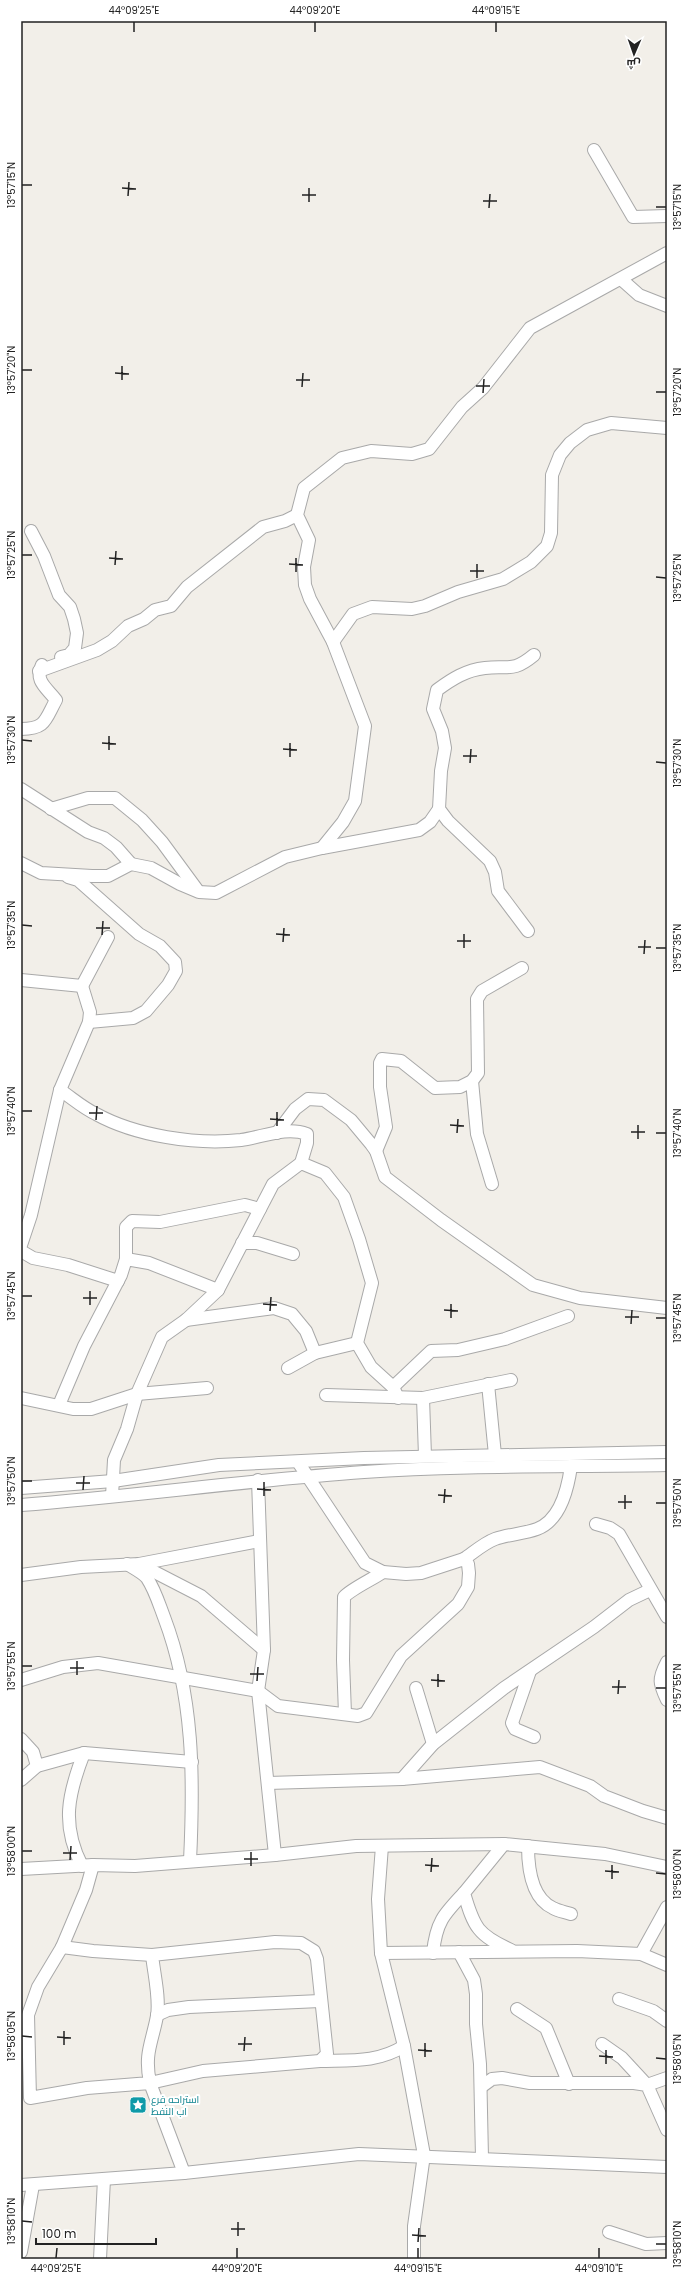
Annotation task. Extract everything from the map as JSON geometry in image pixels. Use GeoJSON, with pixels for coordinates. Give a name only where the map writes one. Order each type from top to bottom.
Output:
{"type":"FeatureCollection","features":[{"type":"Feature","properties":{"kind":"street"},"geometry":{"type":"LineString","coordinates":[[594,150],[633,217],[667,216]]}},
{"type":"Feature","properties":{"kind":"street"},"geometry":{"type":"LineString","coordinates":[[322,848],[342,822],[355,801],[365,726],[333,642],[310,599],[305,585],[304,567],[309,540],[297,515],[304,488],[342,458],[372,451],[412,454],[429,449],[462,407],[483,388],[530,328],[667,253]]}},
{"type":"Feature","properties":{"kind":"street"},"geometry":{"type":"LineString","coordinates":[[621,279],[639,295],[667,306]]}},
{"type":"Feature","properties":{"kind":"street"},"geometry":{"type":"LineString","coordinates":[[333,642],[353,614],[372,607],[412,609],[425,606],[458,592],[502,579],[531,562],[547,546],[551,533],[552,475],[560,455],[570,443],[587,430],[611,423],[667,428]]}},
{"type":"Feature","properties":{"kind":"street"},"geometry":{"type":"LineString","coordinates":[[39,671],[97,650],[112,642],[128,626],[144,619],[155,610],[171,606],[187,587],[263,527],[297,515]]}},
{"type":"Feature","properties":{"kind":"street"},"geometry":{"type":"LineString","coordinates":[[21,729],[34,729],[41,726],[56,700],[41,684],[38,678],[39,671],[47,661],[73,652],[77,634],[70,607],[59,595],[42,550],[31,530]]}},
{"type":"Feature","properties":{"kind":"street"},"geometry":{"type":"LineString","coordinates":[[21,789],[35,796],[51,809],[88,832],[104,838],[116,847],[131,864],[151,868],[180,884],[199,892],[216,893],[285,858],[322,848],[419,830],[430,822],[439,809],[440,771],[445,748],[442,731],[433,709],[437,690],[459,674],[485,668],[520,666],[534,655]]}},
{"type":"Feature","properties":{"kind":"street"},"geometry":{"type":"LineString","coordinates":[[51,809],[88,798],[115,798],[142,820],[162,842],[199,892]]}},
{"type":"Feature","properties":{"kind":"street"},"geometry":{"type":"LineString","coordinates":[[439,809],[448,821],[490,861],[495,872],[498,891],[528,931]]}},
{"type":"Feature","properties":{"kind":"street"},"geometry":{"type":"LineString","coordinates":[[21,862],[41,874],[108,876],[131,864]]}},
{"type":"Feature","properties":{"kind":"street"},"geometry":{"type":"LineString","coordinates":[[55,874],[78,880],[139,934],[160,946],[175,962],[176,971],[168,985],[146,1011],[133,1018],[89,1022]]}},
{"type":"Feature","properties":{"kind":"street"},"geometry":{"type":"LineString","coordinates":[[21,1245],[30,1216],[60,1090],[89,1022],[90,1012],[82,986],[108,937]]}},
{"type":"Feature","properties":{"kind":"street"},"geometry":{"type":"LineString","coordinates":[[376,1151],[386,1127],[380,1087],[380,1062],[382,1059],[401,1061],[435,1088],[450,1088],[472,1081],[478,1073],[477,999],[482,991],[522,968]]}},
{"type":"Feature","properties":{"kind":"street"},"geometry":{"type":"LineString","coordinates":[[21,980],[82,986]]}},
{"type":"Feature","properties":{"kind":"street"},"geometry":{"type":"LineString","coordinates":[[472,1081],[476,1134],[492,1184]]}},
{"type":"Feature","properties":{"kind":"street"},"geometry":{"type":"LineString","coordinates":[[60,1090],[95,1114],[131,1129],[185,1140],[241,1140],[287,1131],[299,1131],[307,1134],[307,1143],[301,1163],[273,1184],[218,1290],[186,1320],[162,1337],[137,1394],[127,1429],[114,1460],[112,1496]]}},
{"type":"Feature","properties":{"kind":"street"},"geometry":{"type":"LineString","coordinates":[[277,1133],[295,1109],[308,1099],[324,1100],[351,1120],[376,1151],[385,1177],[533,1285],[580,1298],[667,1308]]}},
{"type":"Feature","properties":{"kind":"street"},"geometry":{"type":"LineString","coordinates":[[301,1163],[325,1173],[344,1197],[359,1239],[372,1283],[357,1343],[371,1367],[393,1387],[398,1398]]}},
{"type":"Feature","properties":{"kind":"street"},"geometry":{"type":"LineString","coordinates":[[59,1405],[84,1346],[118,1281],[126,1258],[126,1227],[132,1221],[160,1222],[245,1205],[260,1209]]}},
{"type":"Feature","properties":{"kind":"street"},"geometry":{"type":"LineString","coordinates":[[242,1243],[257,1243],[293,1254]]}},
{"type":"Feature","properties":{"kind":"street"},"geometry":{"type":"LineString","coordinates":[[21,1251],[33,1258],[68,1265],[118,1281]]}},
{"type":"Feature","properties":{"kind":"street"},"geometry":{"type":"LineString","coordinates":[[126,1258],[149,1263],[218,1290]]}},
{"type":"Feature","properties":{"kind":"street"},"geometry":{"type":"LineString","coordinates":[[186,1320],[274,1308],[292,1314],[306,1331],[315,1354]]}},
{"type":"Feature","properties":{"kind":"street"},"geometry":{"type":"LineString","coordinates":[[393,1387],[431,1351],[458,1350],[505,1339],[568,1316]]}},
{"type":"Feature","properties":{"kind":"street"},"geometry":{"type":"LineString","coordinates":[[288,1368],[315,1354],[357,1343]]}},
{"type":"Feature","properties":{"kind":"street"},"geometry":{"type":"LineString","coordinates":[[326,1395],[423,1398],[511,1380]]}},
{"type":"Feature","properties":{"kind":"street"},"geometry":{"type":"LineString","coordinates":[[488,1384],[495,1455]]}},
{"type":"Feature","properties":{"kind":"street"},"geometry":{"type":"LineString","coordinates":[[21,1398],[73,1409],[91,1409],[137,1394],[207,1388]]}},
{"type":"Feature","properties":{"kind":"street"},"geometry":{"type":"LineString","coordinates":[[423,1398],[425,1456]]}},
{"type":"Feature","properties":{"kind":"street"},"geometry":{"type":"LineString","coordinates":[[21,1488],[113,1481],[219,1465],[425,1456],[662,1452],[662,1465],[365,1472],[258,1480],[21,1505]]}},
{"type":"Feature","properties":{"kind":"street"},"geometry":{"type":"LineString","coordinates":[[298,1462],[306,1477],[365,1563],[383,1572],[421,1573],[464,1559],[494,1539],[538,1528],[550,1521],[569,1486],[571,1466]]}},
{"type":"Feature","properties":{"kind":"street"},"geometry":{"type":"LineString","coordinates":[[258,1480],[264,1650],[258,1691],[275,1855]]}},
{"type":"Feature","properties":{"kind":"street"},"geometry":{"type":"LineString","coordinates":[[596,1524],[610,1528],[619,1534],[667,1617]]}},
{"type":"Feature","properties":{"kind":"street"},"geometry":{"type":"LineString","coordinates":[[21,1575],[81,1567],[133,1564],[259,1541]]}},
{"type":"Feature","properties":{"kind":"street"},"geometry":{"type":"LineString","coordinates":[[21,1680],[63,1667],[98,1663],[181,1676],[258,1691],[278,1706],[358,1716],[366,1713],[401,1656],[458,1604],[468,1587],[468,1564],[464,1559]]}},
{"type":"Feature","properties":{"kind":"street"},"geometry":{"type":"LineString","coordinates":[[133,1564],[201,1596],[264,1650]]}},
{"type":"Feature","properties":{"kind":"street"},"geometry":{"type":"LineString","coordinates":[[133,1564],[146,1577],[153,1588],[179,1658],[192,1762],[193,1782],[190,1861]]}},
{"type":"Feature","properties":{"kind":"street"},"geometry":{"type":"LineString","coordinates":[[345,1714],[342,1660],[344,1597],[348,1592],[365,1584],[383,1572]]}},
{"type":"Feature","properties":{"kind":"street"},"geometry":{"type":"LineString","coordinates":[[402,1779],[433,1744],[530,1670],[594,1627],[629,1600],[650,1590]]}},
{"type":"Feature","properties":{"kind":"street"},"geometry":{"type":"LineString","coordinates":[[667,1662],[660,1674],[660,1680],[667,1700]]}},
{"type":"Feature","properties":{"kind":"street"},"geometry":{"type":"LineString","coordinates":[[530,1670],[512,1723],[515,1728],[534,1737]]}},
{"type":"Feature","properties":{"kind":"street"},"geometry":{"type":"LineString","coordinates":[[416,1688],[433,1744]]}},
{"type":"Feature","properties":{"kind":"street"},"geometry":{"type":"LineString","coordinates":[[21,1739],[33,1752],[37,1766]]}},
{"type":"Feature","properties":{"kind":"street"},"geometry":{"type":"LineString","coordinates":[[21,1780],[37,1766],[84,1753],[192,1762]]}},
{"type":"Feature","properties":{"kind":"street"},"geometry":{"type":"LineString","coordinates":[[84,1753],[73,1782],[68,1812],[69,1834],[88,1866],[86,1890],[62,1947],[38,1987],[28,2015],[25,2097],[87,2088],[150,2082],[203,2070],[320,2061],[377,2059],[392,2054],[404,2046]]}},
{"type":"Feature","properties":{"kind":"street"},"geometry":{"type":"LineString","coordinates":[[268,1783],[402,1779],[540,1767],[590,1786],[604,1796],[667,1818]]}},
{"type":"Feature","properties":{"kind":"street"},"geometry":{"type":"LineString","coordinates":[[21,1868],[135,1866],[275,1855],[356,1846],[504,1844],[619,1856],[667,1867]]}},
{"type":"Feature","properties":{"kind":"street"},"geometry":{"type":"LineString","coordinates":[[433,1953],[435,1936],[442,1917],[464,1893],[504,1844]]}},
{"type":"Feature","properties":{"kind":"street"},"geometry":{"type":"LineString","coordinates":[[382,1846],[378,1900],[381,1953],[404,2046],[424,2155],[414,2226],[414,2259]]}},
{"type":"Feature","properties":{"kind":"street"},"geometry":{"type":"LineString","coordinates":[[528,1846],[533,1884],[540,1896],[551,1908],[571,1914]]}},
{"type":"Feature","properties":{"kind":"street"},"geometry":{"type":"LineString","coordinates":[[464,1893],[471,1917],[480,1933],[514,1952]]}},
{"type":"Feature","properties":{"kind":"street"},"geometry":{"type":"LineString","coordinates":[[641,1954],[667,1908]]}},
{"type":"Feature","properties":{"kind":"street"},"geometry":{"type":"LineString","coordinates":[[62,1947],[93,1952],[152,1955],[275,1942],[301,1943],[314,1951],[317,1959],[320,2001],[327,2054],[320,2061]]}},
{"type":"Feature","properties":{"kind":"street"},"geometry":{"type":"LineString","coordinates":[[381,1953],[577,1950],[641,1954],[667,1965]]}},
{"type":"Feature","properties":{"kind":"street"},"geometry":{"type":"LineString","coordinates":[[459,1952],[474,1980],[481,2087],[482,2158]]}},
{"type":"Feature","properties":{"kind":"street"},"geometry":{"type":"LineString","coordinates":[[152,1955],[157,2015],[148,2052],[147,2067],[150,2082],[184,2173]]}},
{"type":"Feature","properties":{"kind":"street"},"geometry":{"type":"LineString","coordinates":[[620,2000],[653,2011],[667,2021]]}},
{"type":"Feature","properties":{"kind":"street"},"geometry":{"type":"LineString","coordinates":[[157,2015],[168,2010],[189,2007],[320,2001]]}},
{"type":"Feature","properties":{"kind":"street"},"geometry":{"type":"LineString","coordinates":[[517,2009],[546,2028],[569,2084]]}},
{"type":"Feature","properties":{"kind":"street"},"geometry":{"type":"LineString","coordinates":[[602,2044],[622,2058],[647,2086],[667,2130]]}},
{"type":"Feature","properties":{"kind":"street"},"geometry":{"type":"LineString","coordinates":[[481,2087],[492,2079],[502,2078],[530,2083],[634,2083],[647,2086],[667,2078]]}},
{"type":"Feature","properties":{"kind":"street"},"geometry":{"type":"LineString","coordinates":[[21,2185],[184,2173],[359,2154],[424,2155],[667,2167]]}},
{"type":"Feature","properties":{"kind":"street"},"geometry":{"type":"LineString","coordinates":[[100,2259],[104,2179]]}},
{"type":"Feature","properties":{"kind":"street"},"geometry":{"type":"LineString","coordinates":[[21,2252],[33,2185]]}},
{"type":"Feature","properties":{"kind":"street"},"geometry":{"type":"LineString","coordinates":[[609,2232],[646,2244],[667,2243]]}},
{"type":"Feature","properties":{"kind":"place","name":"استراحه فرع اب النفط"},"geometry":{"type":"Point","coordinates":[138,2105]}}]}
